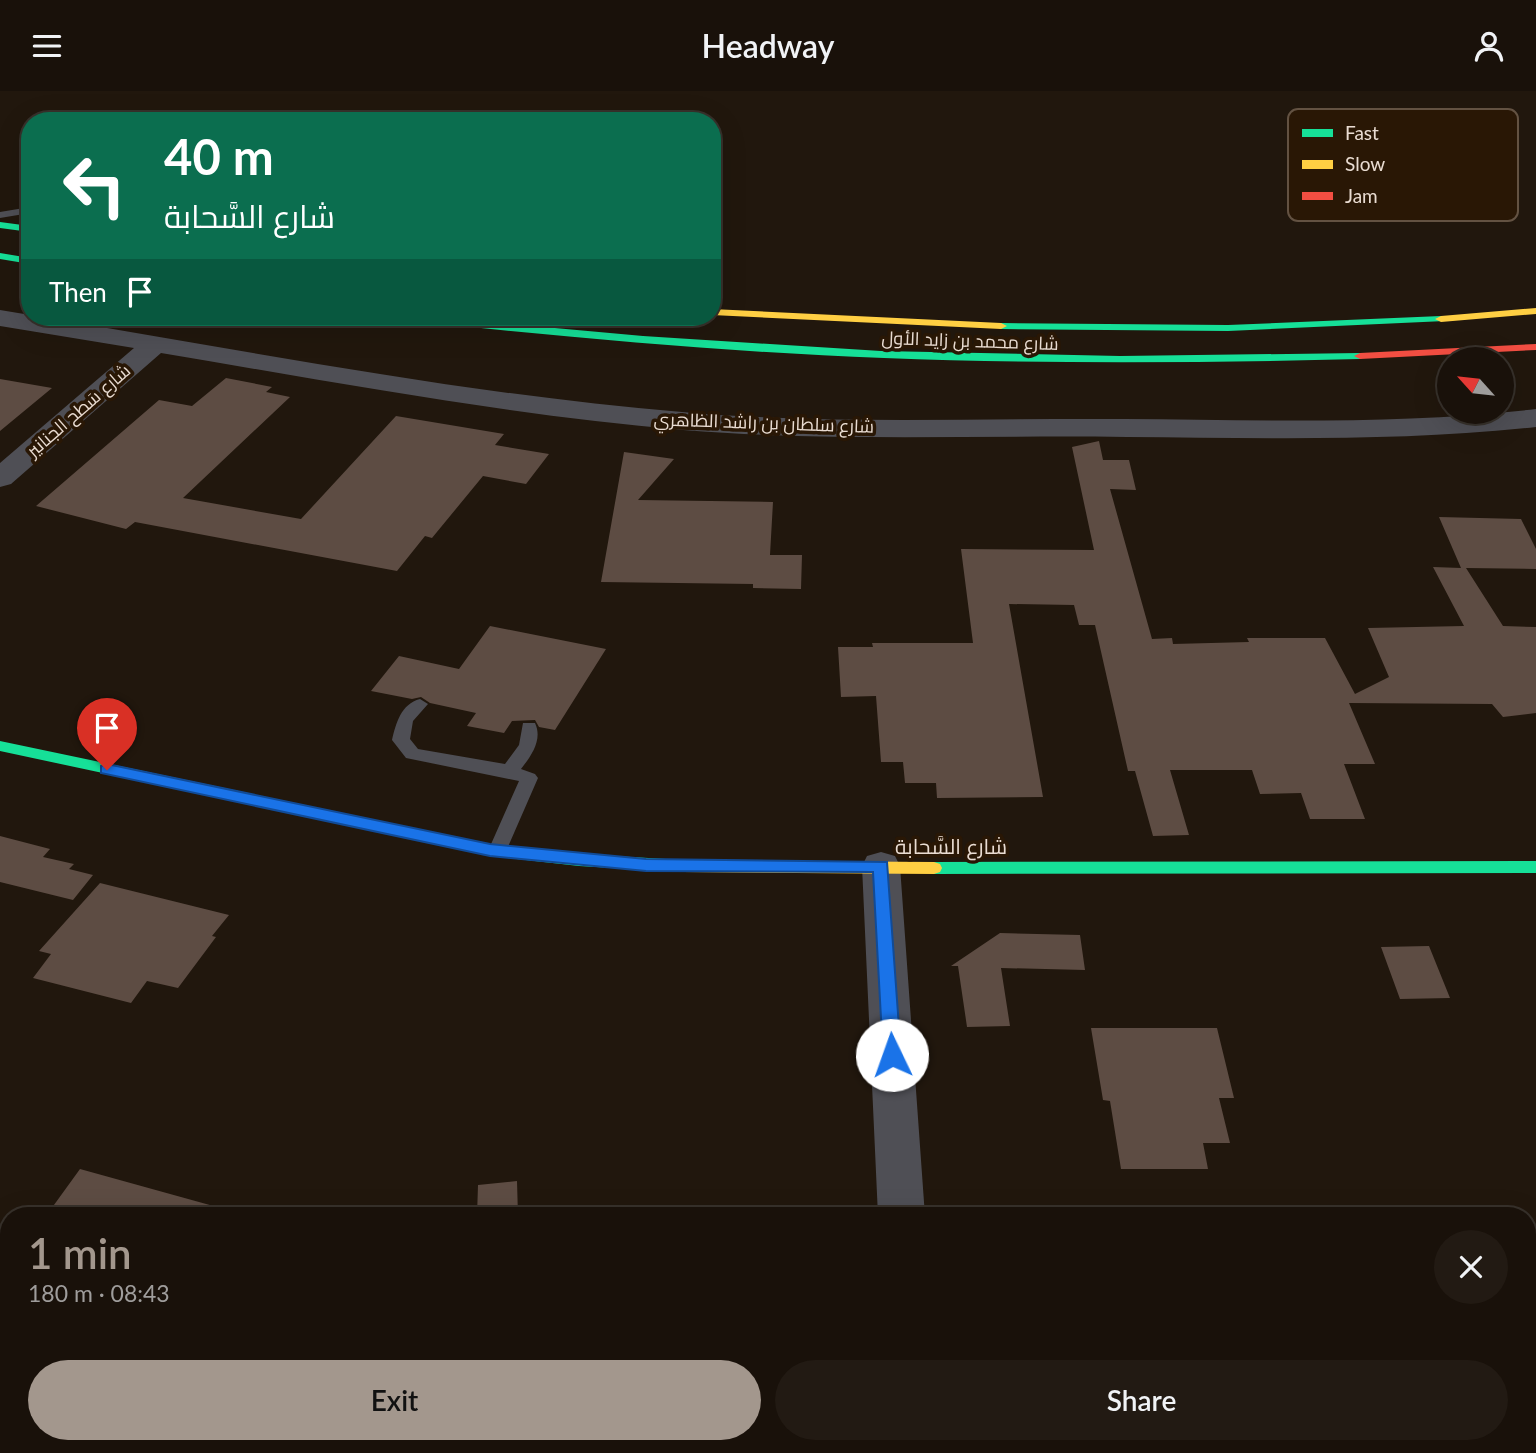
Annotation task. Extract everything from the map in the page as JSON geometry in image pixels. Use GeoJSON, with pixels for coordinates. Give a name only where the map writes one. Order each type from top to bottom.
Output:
{"type":"FeatureCollection","features":[{"type":"Feature","properties":{"kind":"main road"},"geometry":{"type":"LineString","coordinates":[[0,225],[21,228]]}},
{"type":"Feature","properties":{"kind":"main road"},"geometry":{"type":"LineString","coordinates":[[0,256],[21,260]]}},
{"type":"Feature","properties":{"kind":"main road","name":"شارع محمد بن زايد الأول"},"geometry":{"type":"LineString","coordinates":[[721,312],[944,324],[1223,328],[1357,324],[1536,311]]}},
{"type":"Feature","properties":{"kind":"main road","name":"شارع محمد بن زايد الأول"},"geometry":{"type":"LineString","coordinates":[[489,326],[611,339],[936,360],[1236,362],[1378,358],[1536,347]]}},
{"type":"Feature","properties":{"kind":"main road","name":"شارع السَّحابة"},"geometry":{"type":"LineString","coordinates":[[0,747],[401,834],[497,851],[646,865],[1536,867]]}},
{"type":"Feature","properties":{"kind":"street","name":"شارع سلطان بن راشد الظاهري"},"geometry":{"type":"LineString","coordinates":[[0,318],[21,321]]}},
{"type":"Feature","properties":{"kind":"street","name":"شارع سلطان بن راشد الظاهري"},"geometry":{"type":"LineString","coordinates":[[52,326],[381,381],[608,413],[758,425],[1353,429],[1536,418]]}},
{"type":"Feature","properties":{"kind":"street","name":"شارع سَطح الجنانير"},"geometry":{"type":"LineString","coordinates":[[0,478],[157,342]]}},
{"type":"Feature","properties":{"kind":"street"},"geometry":{"type":"LineString","coordinates":[[881,866],[901,1207]]}},
{"type":"Feature","properties":{"kind":"lane"},"geometry":{"type":"LineString","coordinates":[[0,215],[21,212]]}},
{"type":"Feature","properties":{"kind":"lane"},"geometry":{"type":"LineString","coordinates":[[421,704],[402,726],[401,740],[412,754],[509,771],[528,778],[497,851]]}},
{"type":"Feature","properties":{"kind":"lane"},"geometry":{"type":"LineString","coordinates":[[509,771],[527,748],[531,736],[530,727]]}},
{"type":"Feature","properties":{"kind":"building"},"geometry":{"type":"Polygon","coordinates":[[[226,378],[272,387],[266,392],[290,397],[183,498],[301,519],[396,416],[504,434],[495,445],[549,454],[526,484],[483,476],[432,538],[425,536],[397,571],[135,522],[126,529],[36,506],[159,400],[192,406],[226,378]]]}},
{"type":"Feature","properties":{"kind":"building"},"geometry":{"type":"Polygon","coordinates":[[[0,379],[52,388],[0,431],[0,379]]]}},
{"type":"Feature","properties":{"kind":"building"},"geometry":{"type":"Polygon","coordinates":[[[1099,441],[1103,460],[1129,460],[1136,490],[1110,489],[1152,639],[1172,638],[1173,644],[1249,642],[1247,638],[1325,638],[1355,694],[1389,677],[1368,628],[1464,626],[1433,567],[1461,568],[1439,517],[1521,519],[1536,549],[1536,569],[1466,568],[1503,626],[1536,627],[1536,713],[1503,717],[1492,704],[1349,703],[1375,764],[1344,764],[1365,819],[1310,819],[1301,793],[1260,794],[1252,770],[1170,770],[1189,835],[1153,836],[1135,771],[1128,771],[1095,625],[1079,625],[1074,605],[1009,604],[1043,797],[937,798],[936,783],[905,783],[903,762],[881,762],[876,696],[841,697],[838,647],[873,647],[872,643],[973,643],[961,549],[1094,550],[1072,447],[1099,441]]]}},
{"type":"Feature","properties":{"kind":"building"},"geometry":{"type":"Polygon","coordinates":[[[624,452],[674,459],[638,500],[773,502],[770,555],[802,555],[801,589],[753,588],[753,584],[601,582],[624,452]]]}},
{"type":"Feature","properties":{"kind":"building"},"geometry":{"type":"Polygon","coordinates":[[[490,626],[606,649],[555,730],[539,727],[535,720],[512,721],[504,733],[467,726],[476,713],[430,703],[421,697],[412,699],[371,691],[399,656],[459,669],[490,626]]]}},
{"type":"Feature","properties":{"kind":"building"},"geometry":{"type":"Polygon","coordinates":[[[0,836],[50,849],[43,857],[74,864],[69,869],[93,875],[73,900],[0,882],[0,836]]]}},
{"type":"Feature","properties":{"kind":"building"},"geometry":{"type":"Polygon","coordinates":[[[100,883],[229,915],[178,988],[147,981],[131,1003],[33,978],[51,954],[39,951],[100,883]]]}},
{"type":"Feature","properties":{"kind":"building"},"geometry":{"type":"Polygon","coordinates":[[[1000,933],[1080,935],[1085,970],[1001,968],[1010,1026],[967,1027],[958,966],[951,966],[1000,933]]]}},
{"type":"Feature","properties":{"kind":"building"},"geometry":{"type":"Polygon","coordinates":[[[1429,946],[1450,998],[1400,999],[1381,947],[1429,946]]]}},
{"type":"Feature","properties":{"kind":"building"},"geometry":{"type":"Polygon","coordinates":[[[1091,1028],[1217,1028],[1234,1098],[1219,1098],[1230,1143],[1203,1143],[1208,1169],[1121,1169],[1110,1101],[1103,1100],[1091,1028]]]}},
{"type":"Feature","properties":{"kind":"building"},"geometry":{"type":"Polygon","coordinates":[[[80,1169],[217,1207],[53,1207],[80,1169]]]}},
{"type":"Feature","properties":{"kind":"building"},"geometry":{"type":"Polygon","coordinates":[[[517,1181],[518,1207],[477,1207],[478,1185],[517,1181]]]}},
{"type":"Feature","properties":{"kind":"traffic: fast"},"geometry":{"type":"LineString","coordinates":[[0,225],[21,228]]}},
{"type":"Feature","properties":{"kind":"traffic: fast"},"geometry":{"type":"LineString","coordinates":[[0,256],[21,260]]}},
{"type":"Feature","properties":{"kind":"traffic: fast"},"geometry":{"type":"LineString","coordinates":[[1001,326],[1228,328],[1441,319]]}},
{"type":"Feature","properties":{"kind":"traffic: fast"},"geometry":{"type":"LineString","coordinates":[[493,326],[643,340],[881,354],[1120,360],[1360,356]]}},
{"type":"Feature","properties":{"kind":"traffic: fast"},"geometry":{"type":"LineString","coordinates":[[0,746],[490,850],[579,860],[683,866]]}},
{"type":"Feature","properties":{"kind":"traffic: fast"},"geometry":{"type":"LineString","coordinates":[[934,868],[1536,867]]}},
{"type":"Feature","properties":{"kind":"traffic: slow"},"geometry":{"type":"LineString","coordinates":[[1441,319],[1536,311]]}},
{"type":"Feature","properties":{"kind":"traffic: slow"},"geometry":{"type":"LineString","coordinates":[[721,312],[1001,326]]}},
{"type":"Feature","properties":{"kind":"traffic: slow"},"geometry":{"type":"LineString","coordinates":[[683,866],[934,868]]}},
{"type":"Feature","properties":{"kind":"traffic: jam"},"geometry":{"type":"LineString","coordinates":[[1360,356],[1536,347]]}},
{"type":"Feature","properties":{"kind":"route"},"geometry":{"type":"LineString","coordinates":[[107,770],[401,834],[490,850],[646,865],[723,868],[881,866],[892,1055]]}}]}
